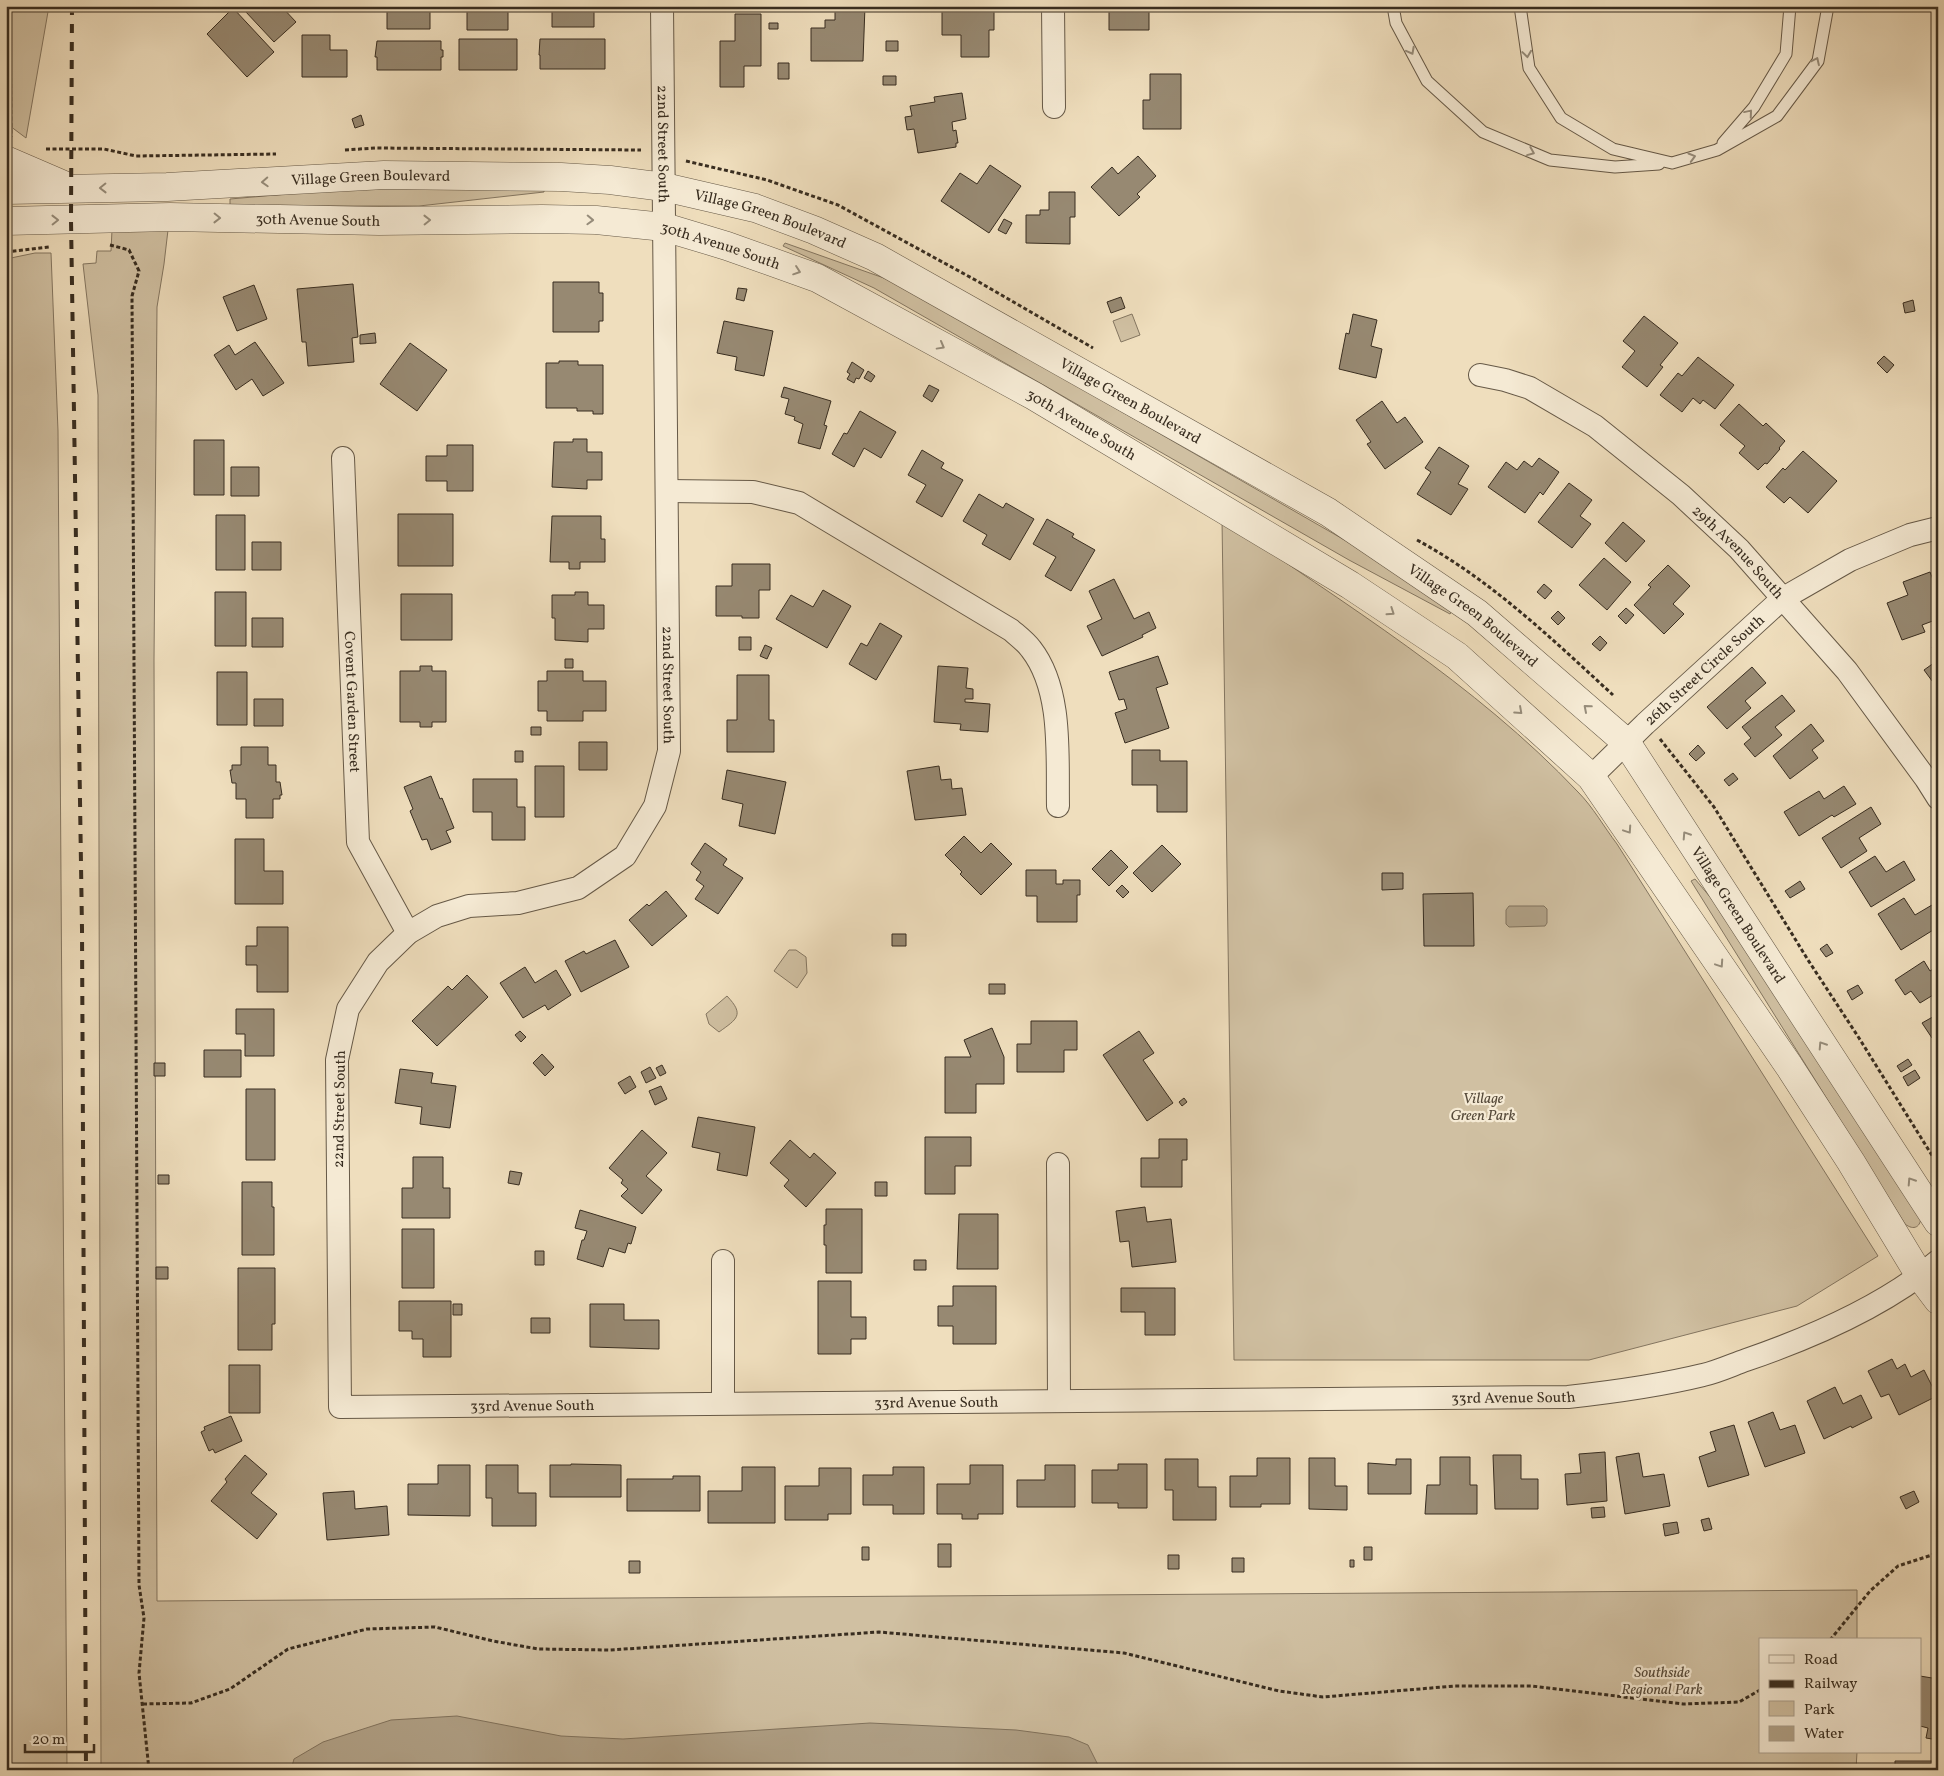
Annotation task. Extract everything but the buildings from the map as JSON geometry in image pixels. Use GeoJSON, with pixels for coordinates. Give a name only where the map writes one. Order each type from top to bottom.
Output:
{"type":"FeatureCollection","features":[{"type":"Feature","properties":{"kind":"street","name":"22nd Street South"},"geometry":{"type":"LineString","coordinates":[[340,1407],[337,1060],[348,1008],[378,962],[408,933],[437,916],[469,906],[518,903],[578,888],[625,856],[655,806],[670,750],[662,6]]}},
{"type":"Feature","properties":{"kind":"street"},"geometry":{"type":"LineString","coordinates":[[1053,6],[1054,107]]}},
{"type":"Feature","properties":{"kind":"street"},"geometry":{"type":"LineString","coordinates":[[12,150],[72,189]]}},
{"type":"Feature","properties":{"kind":"street","name":"Village Green Boulevard"},"geometry":{"type":"LineString","coordinates":[[6,190],[167,187],[384,175],[561,177],[610,180],[664,187],[755,208],[814,230],[875,257],[1328,512],[1477,613],[1635,733],[1938,1222]]}},
{"type":"Feature","properties":{"kind":"street","name":"30th Avenue South"},"geometry":{"type":"LineString","coordinates":[[6,221],[170,217],[379,221],[596,220],[664,227],[727,246],[817,278],[1034,396],[1350,585],[1457,656],[1591,777]]}},
{"type":"Feature","properties":{"kind":"street","name":"29th Avenue South"},"geometry":{"type":"LineString","coordinates":[[1480,375],[1530,388],[1595,426],[1681,495],[1739,549],[1847,671],[1938,798]]}},
{"type":"Feature","properties":{"kind":"street","name":"Covent Garden Street"},"geometry":{"type":"LineString","coordinates":[[343,458],[358,842],[408,933]]}},
{"type":"Feature","properties":{"kind":"street"},"geometry":{"type":"LineString","coordinates":[[667,491],[753,492],[799,503],[1011,630],[1031,649],[1048,680],[1056,719],[1058,806]]}},
{"type":"Feature","properties":{"kind":"street","name":"26th Street Circle South"},"geometry":{"type":"LineString","coordinates":[[1591,777],[1635,733],[1782,599],[1850,560],[1910,535],[1938,528]]}},
{"type":"Feature","properties":{"kind":"street"},"geometry":{"type":"LineString","coordinates":[[1591,777],[1789,1066],[1851,1162],[1929,1269],[1938,1300]]}},
{"type":"Feature","properties":{"kind":"street"},"geometry":{"type":"LineString","coordinates":[[1058,1164],[1059,1401]]}},
{"type":"Feature","properties":{"kind":"street"},"geometry":{"type":"LineString","coordinates":[[723,1260],[723,1403]]}},
{"type":"Feature","properties":{"kind":"street","name":"33rd Avenue South"},"geometry":{"type":"LineString","coordinates":[[340,1407],[1568,1397],[1635,1390],[1704,1375],[1773,1351],[1850,1317],[1929,1269]]}},
{"type":"Feature","properties":{"kind":"lane"},"geometry":{"type":"LineString","coordinates":[[1393,6],[1396,24],[1427,81],[1483,132],[1550,160],[1615,167],[1672,163],[1718,150],[1776,116],[1818,61],[1828,6]]}},
{"type":"Feature","properties":{"kind":"lane"},"geometry":{"type":"LineString","coordinates":[[1520,6],[1529,68],[1562,118],[1613,149],[1672,163]]}},
{"type":"Feature","properties":{"kind":"lane"},"geometry":{"type":"LineString","coordinates":[[1718,150],[1754,107],[1786,54],[1790,6]]}},
{"type":"Feature","properties":{"kind":"path"},"geometry":{"type":"LineString","coordinates":[[10,6],[12,150]]}},
{"type":"Feature","properties":{"kind":"path"},"geometry":{"type":"LineString","coordinates":[[336,150],[375,148],[638,150],[767,180],[838,205],[1094,349]]}},
{"type":"Feature","properties":{"kind":"path"},"geometry":{"type":"LineString","coordinates":[[42,149],[104,150],[136,156],[279,154]]}},
{"type":"Feature","properties":{"kind":"path"},"geometry":{"type":"LineString","coordinates":[[107,245],[130,250],[139,270],[132,296],[139,1575],[144,1618],[139,1673],[149,1770]]}},
{"type":"Feature","properties":{"kind":"path"},"geometry":{"type":"LineString","coordinates":[[6,252],[55,246]]}},
{"type":"Feature","properties":{"kind":"path"},"geometry":{"type":"LineString","coordinates":[[1409,535],[1448,557],[1506,600],[1549,636],[1635,733],[1658,736],[1714,807],[1938,1165]]}},
{"type":"Feature","properties":{"kind":"path"},"geometry":{"type":"LineString","coordinates":[[1832,1638],[1870,1591],[1898,1566],[1938,1553]]}},
{"type":"Feature","properties":{"kind":"path"},"geometry":{"type":"LineString","coordinates":[[143,1704],[191,1703],[230,1688],[288,1649],[367,1629],[435,1627],[493,1641],[538,1649],[610,1650],[879,1632],[1124,1653],[1279,1691],[1323,1696],[1455,1686],[1532,1686],[1683,1704],[1739,1702],[1759,1691]]}},
{"type":"Feature","properties":{"kind":"green space"},"geometry":{"type":"Polygon","coordinates":[[[6,6],[49,6],[26,138],[6,123],[6,6]]]}},
{"type":"Feature","properties":{"kind":"green space"},"geometry":{"type":"Polygon","coordinates":[[[345,189],[544,189],[544,192],[419,206],[230,206],[230,199],[345,189]]]}},
{"type":"Feature","properties":{"kind":"green space","name":"Southside Regional Park"},"geometry":{"type":"Polygon","coordinates":[[[112,230],[168,230],[157,307],[154,660],[157,1601],[1857,1590],[1857,1638],[1759,1638],[1759,1754],[1857,1754],[1856,1770],[101,1770],[98,395],[83,264],[96,263],[97,251],[111,251],[112,230]]]}},
{"type":"Feature","properties":{"kind":"green space"},"geometry":{"type":"Polygon","coordinates":[[[785,243],[898,283],[1388,565],[1452,611],[1450,614],[1349,560],[874,288],[783,246],[785,243]]]}},
{"type":"Feature","properties":{"kind":"green space"},"geometry":{"type":"Polygon","coordinates":[[[35,253],[51,253],[58,431],[67,1770],[6,1770],[6,259],[35,253]]]}},
{"type":"Feature","properties":{"kind":"green space"},"geometry":{"type":"Polygon","coordinates":[[[1132,314],[1140,335],[1121,342],[1113,321],[1132,314]]]}},
{"type":"Feature","properties":{"kind":"green space","name":"Village Green Park"},"geometry":{"type":"Polygon","coordinates":[[[1222,519],[1407,646],[1452,680],[1538,752],[1583,798],[1617,844],[1878,1256],[1797,1306],[1589,1360],[1234,1360],[1222,519]]]}},
{"type":"Feature","properties":{"kind":"green space"},"geometry":{"type":"Polygon","coordinates":[[[1695,879],[1742,935],[1921,1216],[1920,1223],[1916,1227],[1905,1224],[1691,881],[1695,879]]]}},
{"type":"Feature","properties":{"kind":"green space"},"geometry":{"type":"Polygon","coordinates":[[[789,950],[796,950],[806,957],[807,973],[797,988],[774,971],[789,950]]]}},
{"type":"Feature","properties":{"kind":"green space"},"geometry":{"type":"Polygon","coordinates":[[[727,996],[733,1002],[737,1012],[734,1020],[719,1032],[709,1024],[706,1014],[727,996]]]}},
{"type":"Feature","properties":{"kind":"water"},"geometry":{"type":"Polygon","coordinates":[[[1509,906],[1544,906],[1547,909],[1547,923],[1545,926],[1509,927],[1506,924],[1506,910],[1509,906]]]}},
{"type":"Feature","properties":{"kind":"water"},"geometry":{"type":"Polygon","coordinates":[[[457,1716],[561,1736],[623,1739],[870,1723],[1016,1730],[1069,1737],[1088,1745],[1099,1767],[1098,1770],[291,1770],[294,1759],[323,1742],[391,1720],[457,1716]]]}},
{"type":"Feature","properties":{"kind":"railway"},"geometry":{"type":"LineString","coordinates":[[72,6],[71,220],[82,929],[86,1770]]}}]}
